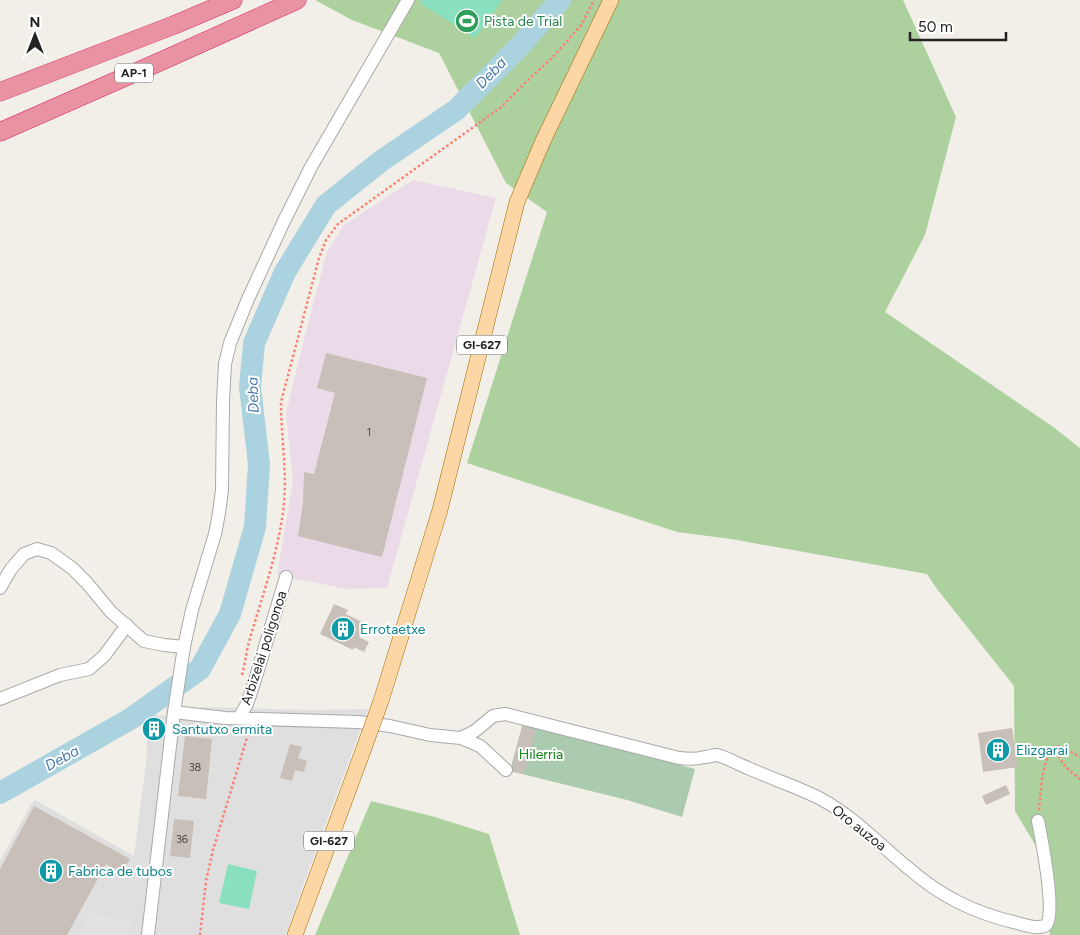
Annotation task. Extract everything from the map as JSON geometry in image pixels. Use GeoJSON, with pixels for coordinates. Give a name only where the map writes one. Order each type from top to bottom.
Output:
{"type":"FeatureCollection","features":[{"type":"Feature","properties":{"kind":"highway","name":"AP-1"},"geometry":{"type":"LineString","coordinates":[[0,92],[174,25],[233,0]]}},
{"type":"Feature","properties":{"kind":"highway","name":"AP-1"},"geometry":{"type":"LineString","coordinates":[[0,132],[297,0]]}},
{"type":"Feature","properties":{"kind":"main road","name":"GI-627"},"geometry":{"type":"LineString","coordinates":[[295,935],[381,701],[440,510],[517,202],[543,141],[611,0]]}},
{"type":"Feature","properties":{"kind":"street"},"geometry":{"type":"LineString","coordinates":[[148,935],[175,707],[184,653],[192,610],[215,534],[219,513],[222,490],[225,364],[230,343],[252,290],[311,167],[408,0]]}},
{"type":"Feature","properties":{"kind":"street"},"geometry":{"type":"LineString","coordinates":[[0,588],[11,569],[24,554],[37,548],[51,553],[72,568],[111,612],[144,641],[184,653]]}},
{"type":"Feature","properties":{"kind":"street","name":"Arbizelai poligonoa"},"geometry":{"type":"LineString","coordinates":[[239,718],[247,704],[256,680],[286,577]]}},
{"type":"Feature","properties":{"kind":"street"},"geometry":{"type":"LineString","coordinates":[[0,699],[60,675],[89,669],[104,656],[126,626]]}},
{"type":"Feature","properties":{"kind":"street"},"geometry":{"type":"LineString","coordinates":[[175,707],[224,718],[358,722],[390,726],[430,735],[461,738],[480,746],[506,770]]}},
{"type":"Feature","properties":{"kind":"street","name":"Oro auzoa"},"geometry":{"type":"LineString","coordinates":[[461,738],[493,716],[505,714],[679,758],[718,756],[821,799],[859,825],[930,886],[952,899],[982,913],[1036,927],[1047,924],[1050,920],[1043,844],[1038,821]]}},
{"type":"Feature","properties":{"kind":"path"},"geometry":{"type":"LineString","coordinates":[[241,679],[283,512],[286,474],[281,402],[319,258],[326,240],[338,224],[500,108],[554,56],[582,24],[594,0]]}},
{"type":"Feature","properties":{"kind":"path"},"geometry":{"type":"LineString","coordinates":[[200,935],[206,881],[213,850],[254,718]]}},
{"type":"Feature","properties":{"kind":"path"},"geometry":{"type":"LineString","coordinates":[[1038,821],[1046,759],[1051,750],[1056,746]]}},
{"type":"Feature","properties":{"kind":"path"},"geometry":{"type":"LineString","coordinates":[[1056,746],[1065,748],[1080,757]]}},
{"type":"Feature","properties":{"kind":"path"},"geometry":{"type":"LineString","coordinates":[[1056,746],[1060,760],[1067,769],[1080,779]]}},
{"type":"Feature","properties":{"kind":"shaded area"},"geometry":{"type":"Polygon","coordinates":[[[413,180],[496,198],[387,588],[347,589],[277,575],[293,481],[286,414],[327,252],[344,225],[413,180]]]}},
{"type":"Feature","properties":{"kind":"shaded area"},"geometry":{"type":"Polygon","coordinates":[[[166,706],[198,709],[200,707],[310,710],[368,709],[286,935],[0,935],[0,861],[35,800],[134,856],[147,755],[149,714],[165,716],[166,706]]]}},
{"type":"Feature","properties":{"kind":"shaded area"},"geometry":{"type":"Polygon","coordinates":[[[89,913],[131,921],[129,935],[79,935],[89,913]]]}},
{"type":"Feature","properties":{"kind":"green space"},"geometry":{"type":"Polygon","coordinates":[[[315,0],[903,0],[956,117],[925,235],[885,312],[1052,426],[1080,448],[1080,935],[1050,935],[1040,853],[1015,811],[1014,686],[927,574],[731,539],[677,532],[467,463],[547,212],[506,183],[439,53],[352,20],[315,0]]]}},
{"type":"Feature","properties":{"kind":"green space","name":"Pista de Trial"},"geometry":{"type":"Polygon","coordinates":[[[422,0],[502,0],[475,38],[420,3],[422,0]]]}},
{"type":"Feature","properties":{"kind":"green space","name":"Hilerria"},"geometry":{"type":"Polygon","coordinates":[[[523,723],[695,769],[682,817],[627,800],[510,771],[523,723]]]}},
{"type":"Feature","properties":{"kind":"green space"},"geometry":{"type":"Polygon","coordinates":[[[371,801],[435,817],[489,834],[520,935],[315,935],[371,801]]]}},
{"type":"Feature","properties":{"kind":"green space"},"geometry":{"type":"Polygon","coordinates":[[[228,864],[257,871],[249,909],[219,903],[228,864]]]}},
{"type":"Feature","properties":{"kind":"building"},"geometry":{"type":"Polygon","coordinates":[[[326,353],[427,378],[382,557],[298,536],[303,503],[304,472],[314,474],[335,393],[317,388],[326,353]]]}},
{"type":"Feature","properties":{"kind":"building","name":"Errotaetxe"},"geometry":{"type":"Polygon","coordinates":[[[334,604],[348,610],[346,614],[366,624],[359,637],[369,642],[364,652],[354,647],[353,650],[320,634],[334,604]]]}},
{"type":"Feature","properties":{"kind":"building","name":"Santutxo ermita"},"geometry":{"type":"Polygon","coordinates":[[[148,722],[162,723],[161,736],[147,735],[148,722]]]}},
{"type":"Feature","properties":{"kind":"building"},"geometry":{"type":"Polygon","coordinates":[[[522,727],[536,730],[524,774],[514,772],[512,764],[522,727]]]}},
{"type":"Feature","properties":{"kind":"building","name":"Elizgarai"},"geometry":{"type":"Polygon","coordinates":[[[1012,728],[1018,767],[983,772],[978,733],[1012,728]]]}},
{"type":"Feature","properties":{"kind":"building"},"geometry":{"type":"Polygon","coordinates":[[[185,736],[212,739],[206,799],[178,796],[185,736]]]}},
{"type":"Feature","properties":{"kind":"building"},"geometry":{"type":"Polygon","coordinates":[[[290,744],[302,747],[298,758],[307,761],[304,772],[295,770],[292,781],[280,778],[290,744]]]}},
{"type":"Feature","properties":{"kind":"building"},"geometry":{"type":"Polygon","coordinates":[[[1006,785],[1010,794],[986,805],[982,796],[1006,785]]]}},
{"type":"Feature","properties":{"kind":"building","name":"Fabrica de tubos"},"geometry":{"type":"Polygon","coordinates":[[[34,806],[130,859],[122,873],[106,864],[67,935],[0,935],[0,869],[34,806]]]}},
{"type":"Feature","properties":{"kind":"building"},"geometry":{"type":"Polygon","coordinates":[[[174,819],[194,821],[190,858],[170,856],[174,819]]]}},
{"type":"Feature","properties":{"kind":"waterway","name":"Deba"},"geometry":{"type":"LineString","coordinates":[[0,793],[132,718],[200,669],[230,614],[255,527],[259,464],[250,387],[254,343],[285,272],[326,205],[381,161],[456,110],[518,48],[560,0]]}},
{"type":"Feature","properties":{"kind":"place","name":"Pista de Trial"},"geometry":{"type":"Point","coordinates":[467,21]}},
{"type":"Feature","properties":{"kind":"place","name":"Errotaetxe"},"geometry":{"type":"Point","coordinates":[343,629]}},
{"type":"Feature","properties":{"kind":"place","name":"Santutxo ermita"},"geometry":{"type":"Point","coordinates":[154,729]}},
{"type":"Feature","properties":{"kind":"place","name":"Elizgarai"},"geometry":{"type":"Point","coordinates":[998,750]}},
{"type":"Feature","properties":{"kind":"place","name":"Fabrica de tubos"},"geometry":{"type":"Point","coordinates":[51,871]}}]}
